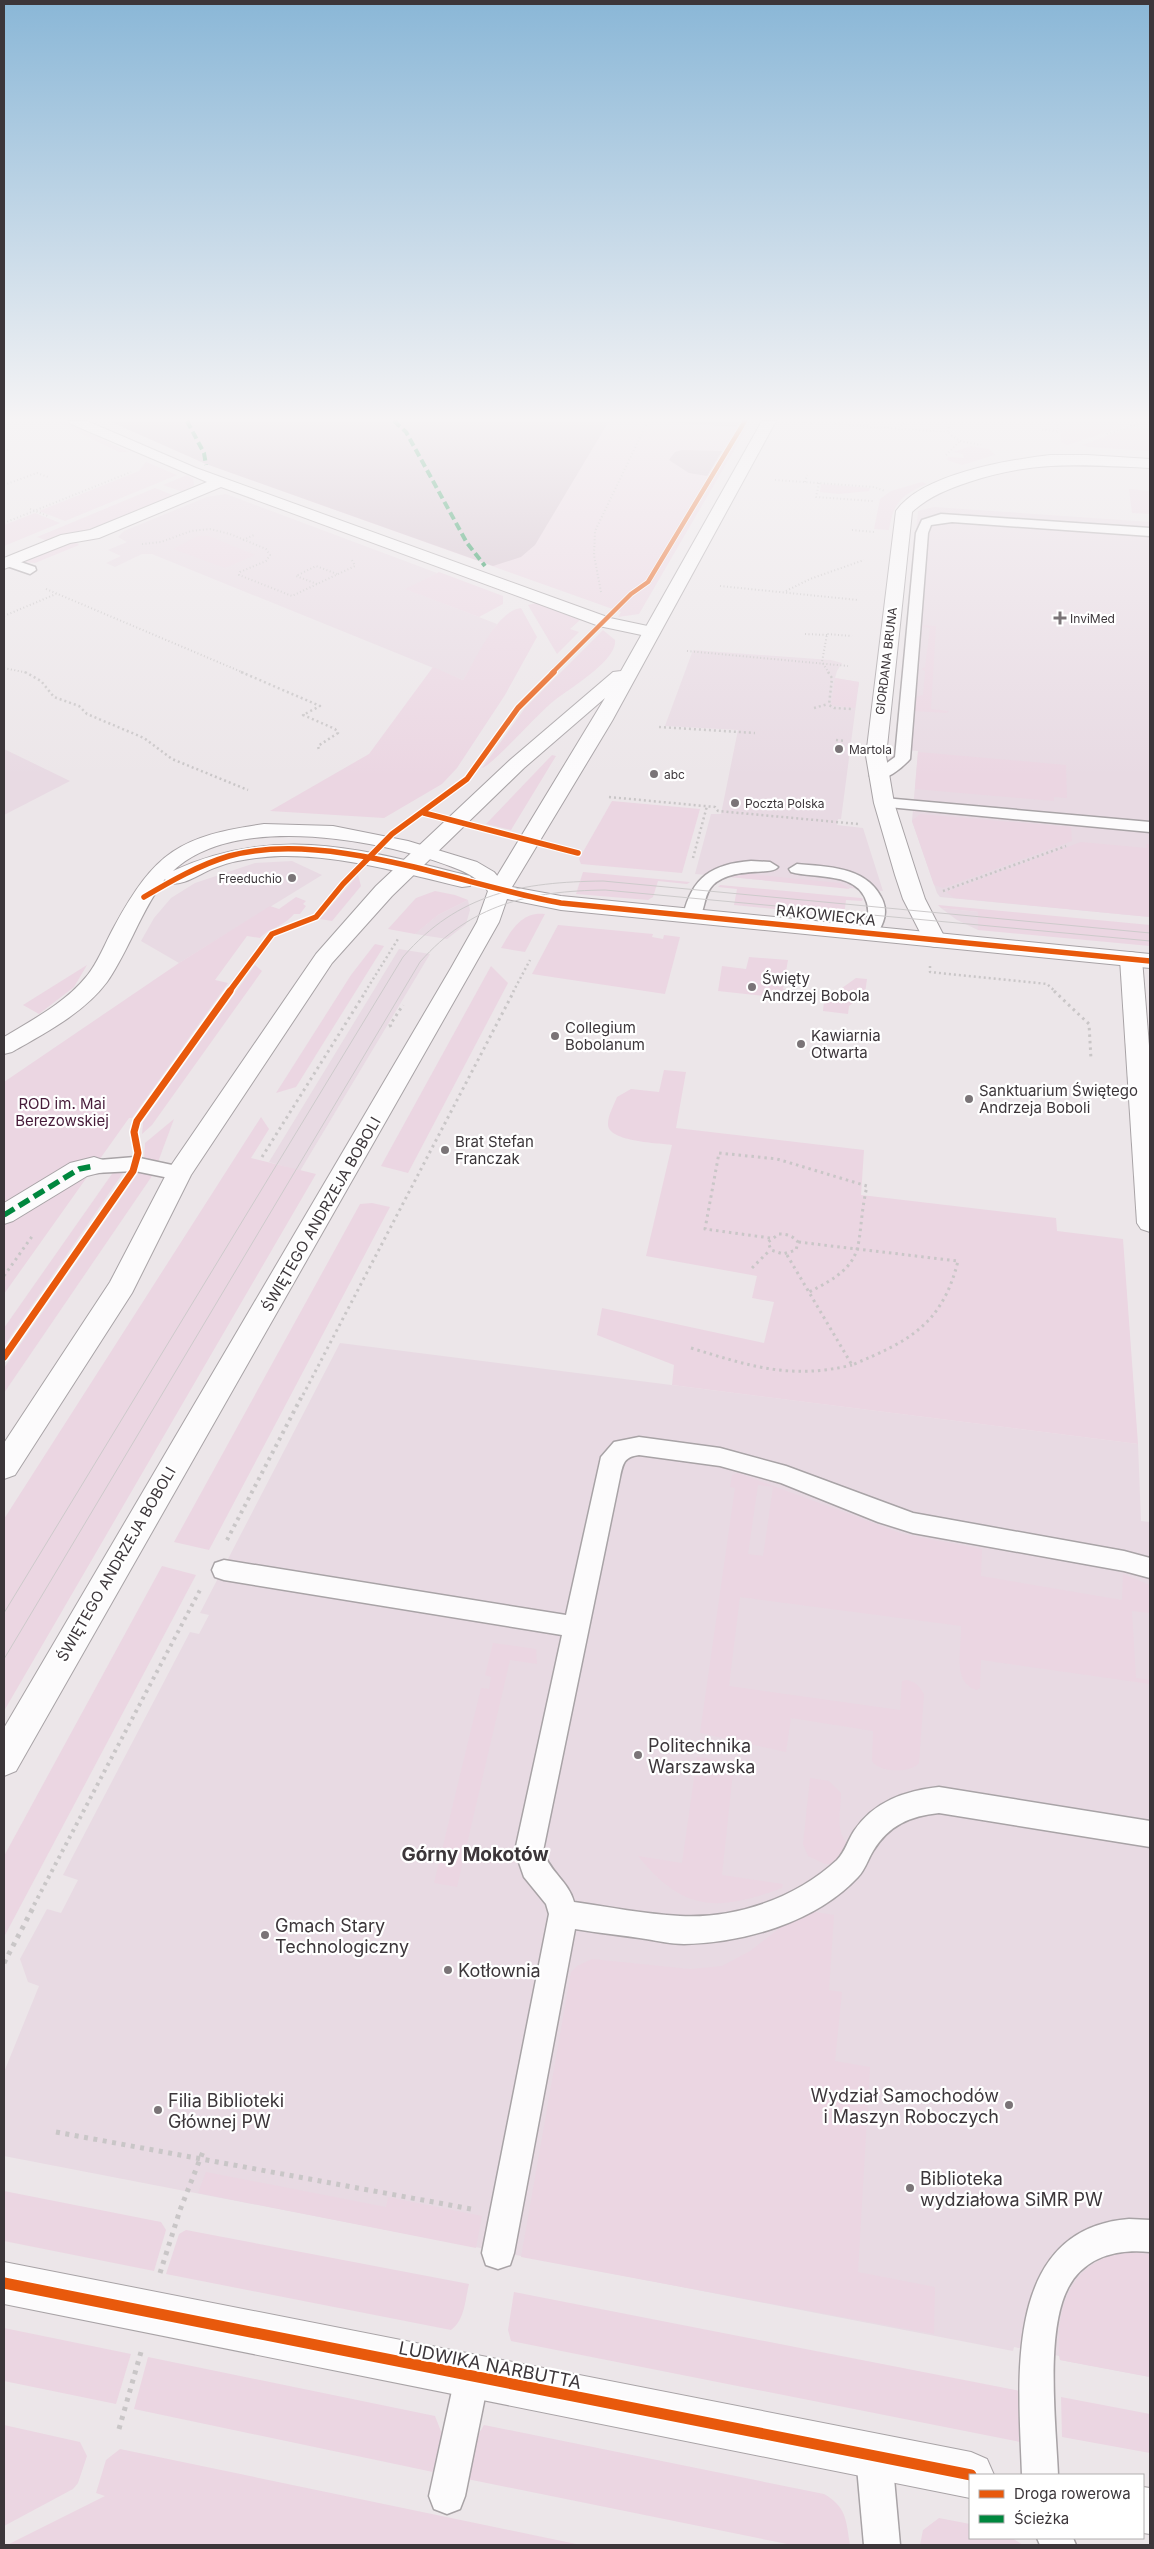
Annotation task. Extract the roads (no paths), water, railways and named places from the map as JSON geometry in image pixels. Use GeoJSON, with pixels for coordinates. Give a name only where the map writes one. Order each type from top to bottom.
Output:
{"type":"FeatureCollection","features":[{"type":"Feature","properties":{"kind":"street"},"geometry":{"type":"LineString","coordinates":[[6,563],[62,540]]}},
{"type":"Feature","properties":{"kind":"street"},"geometry":{"type":"LineString","coordinates":[[4,582],[84,548],[92,540]]}},
{"type":"Feature","properties":{"kind":"street"},"geometry":{"type":"LineString","coordinates":[[380,540],[605,622],[651,632]]}},
{"type":"Feature","properties":{"kind":"street","name":"ŚWIĘTEGO ANDRZEJA BOBOLI"},"geometry":{"type":"LineString","coordinates":[[4,1760],[467,960],[488,922],[500,891],[602,721],[702,540]]}},
{"type":"Feature","properties":{"kind":"street","name":"GIORDANA BRUNA"},"geometry":{"type":"LineString","coordinates":[[901,540],[876,756],[884,803],[912,894],[935,940]]}},
{"type":"Feature","properties":{"kind":"street","name":"ŚWIĘTEGO ANDRZEJA BOBOLI"},"geometry":{"type":"LineString","coordinates":[[4,1467],[122,1286],[179,1173],[324,959],[384,891],[541,742],[632,666]]}},
{"type":"Feature","properties":{"kind":"street","name":"RAKOWIECKA"},"geometry":{"type":"LineString","coordinates":[[4,1047],[63,1010],[87,990],[97,979],[144,897],[180,875],[207,864],[259,851],[292,849],[332,851],[417,861],[500,891],[561,903],[1141,960]]}},
{"type":"Feature","properties":{"kind":"street"},"geometry":{"type":"LineString","coordinates":[[1141,960],[1150,1223]]}},
{"type":"Feature","properties":{"kind":"street"},"geometry":{"type":"LineString","coordinates":[[4,1215],[79,1169],[94,1166]]}},
{"type":"Feature","properties":{"kind":"street","name":"LUDWIKA NARBUTTA"},"geometry":{"type":"LineString","coordinates":[[4,2283],[969,2475]]}},
{"type":"Feature","properties":{"kind":"lane"},"geometry":{"type":"LineString","coordinates":[[878,776],[902,759],[921,540]]}},
{"type":"Feature","properties":{"kind":"lane"},"geometry":{"type":"LineString","coordinates":[[6,563],[30,570]]}},
{"type":"Feature","properties":{"kind":"lane"},"geometry":{"type":"LineString","coordinates":[[884,803],[1150,827]]}},
{"type":"Feature","properties":{"kind":"lane"},"geometry":{"type":"LineString","coordinates":[[692,916],[700,890],[709,880],[726,870],[746,865],[770,867]]}},
{"type":"Feature","properties":{"kind":"lane"},"geometry":{"type":"LineString","coordinates":[[797,869],[836,873],[863,884],[873,895],[877,906],[875,924],[869,933]]}},
{"type":"Feature","properties":{"kind":"lane"},"geometry":{"type":"LineString","coordinates":[[94,1166],[135,1164],[179,1173]]}},
{"type":"Feature","properties":{"kind":"lane"},"geometry":{"type":"LineString","coordinates":[[498,2252],[563,1914],[559,1898],[534,1868],[530,1851],[613,1456],[622,1448],[639,1446],[720,1457],[786,1475],[886,1515],[913,1523],[1124,1561],[1150,1568]]}},
{"type":"Feature","properties":{"kind":"lane"},"geometry":{"type":"LineString","coordinates":[[223,1559],[576,1626]]}},
{"type":"Feature","properties":{"kind":"lane"},"geometry":{"type":"LineString","coordinates":[[563,1914],[682,1930],[719,1928],[759,1918],[796,1904],[828,1886],[850,1866],[865,1839],[883,1816],[910,1803],[939,1800],[1150,1834]]}},
{"type":"Feature","properties":{"kind":"lane"},"geometry":{"type":"LineString","coordinates":[[1040,2474],[1039,2375],[1042,2327],[1046,2300],[1056,2276],[1072,2257],[1086,2246],[1106,2238],[1125,2235],[1150,2236]]}},
{"type":"Feature","properties":{"kind":"lane"},"geometry":{"type":"LineString","coordinates":[[447,2496],[472,2377]]}},
{"type":"Feature","properties":{"kind":"lane"},"geometry":{"type":"LineString","coordinates":[[874,2456],[882,2545]]}},
{"type":"Feature","properties":{"kind":"tram line"},"geometry":{"type":"LineString","coordinates":[[4,1613],[403,957],[424,935],[446,918],[469,905],[493,895],[545,884],[603,881],[1150,933]]}},
{"type":"Feature","properties":{"kind":"tram line"},"geometry":{"type":"LineString","coordinates":[[4,1659],[420,962],[460,926],[481,914],[527,898],[578,891],[605,890],[1150,941]]}},
{"type":"Feature","properties":{"kind":"place","name":"InviMed"},"geometry":{"type":"Point","coordinates":[1060,618]}},
{"type":"Feature","properties":{"kind":"place","name":"Martola"},"geometry":{"type":"Point","coordinates":[839,749]}},
{"type":"Feature","properties":{"kind":"place","name":"abc"},"geometry":{"type":"Point","coordinates":[654,774]}},
{"type":"Feature","properties":{"kind":"place","name":"Poczta Polska"},"geometry":{"type":"Point","coordinates":[735,803]}},
{"type":"Feature","properties":{"kind":"place","name":"Freeduchio"},"geometry":{"type":"Point","coordinates":[292,878]}},
{"type":"Feature","properties":{"kind":"place","name":"Święty Andrzej Bobola"},"geometry":{"type":"Point","coordinates":[752,987]}},
{"type":"Feature","properties":{"kind":"place","name":"Collegium Bobolanum"},"geometry":{"type":"Point","coordinates":[555,1036]}},
{"type":"Feature","properties":{"kind":"place","name":"Kawiarnia Otwarta"},"geometry":{"type":"Point","coordinates":[801,1044]}},
{"type":"Feature","properties":{"kind":"place","name":"Sanktuarium Świętego Andrzeja Boboli"},"geometry":{"type":"Point","coordinates":[969,1099]}},
{"type":"Feature","properties":{"kind":"place","name":"Brat Stefan Franczak"},"geometry":{"type":"Point","coordinates":[445,1150]}},
{"type":"Feature","properties":{"kind":"place","name":"Politechnika Warszawska"},"geometry":{"type":"Point","coordinates":[638,1755]}},
{"type":"Feature","properties":{"kind":"place","name":"Gmach Stary Technologiczny"},"geometry":{"type":"Point","coordinates":[265,1935]}},
{"type":"Feature","properties":{"kind":"place","name":"Kotłownia"},"geometry":{"type":"Point","coordinates":[448,1970]}},
{"type":"Feature","properties":{"kind":"place","name":"Wydział Samochodów i Maszyn Roboczych"},"geometry":{"type":"Point","coordinates":[1009,2105]}},
{"type":"Feature","properties":{"kind":"place","name":"Filia Biblioteki Głównej PW"},"geometry":{"type":"Point","coordinates":[158,2110]}},
{"type":"Feature","properties":{"kind":"place","name":"Biblioteka wydziałowa SiMR PW"},"geometry":{"type":"Point","coordinates":[910,2188]}},
{"type":"Feature","properties":{"kind":"district","name":"Górny Mokotów"},"geometry":{"type":"Point","coordinates":[475,1854]}},
{"type":"Feature","properties":{"kind":"park label","name":"ROD im. Mai Berezowskiej"},"geometry":{"type":"Point","coordinates":[62,1112]}}]}
